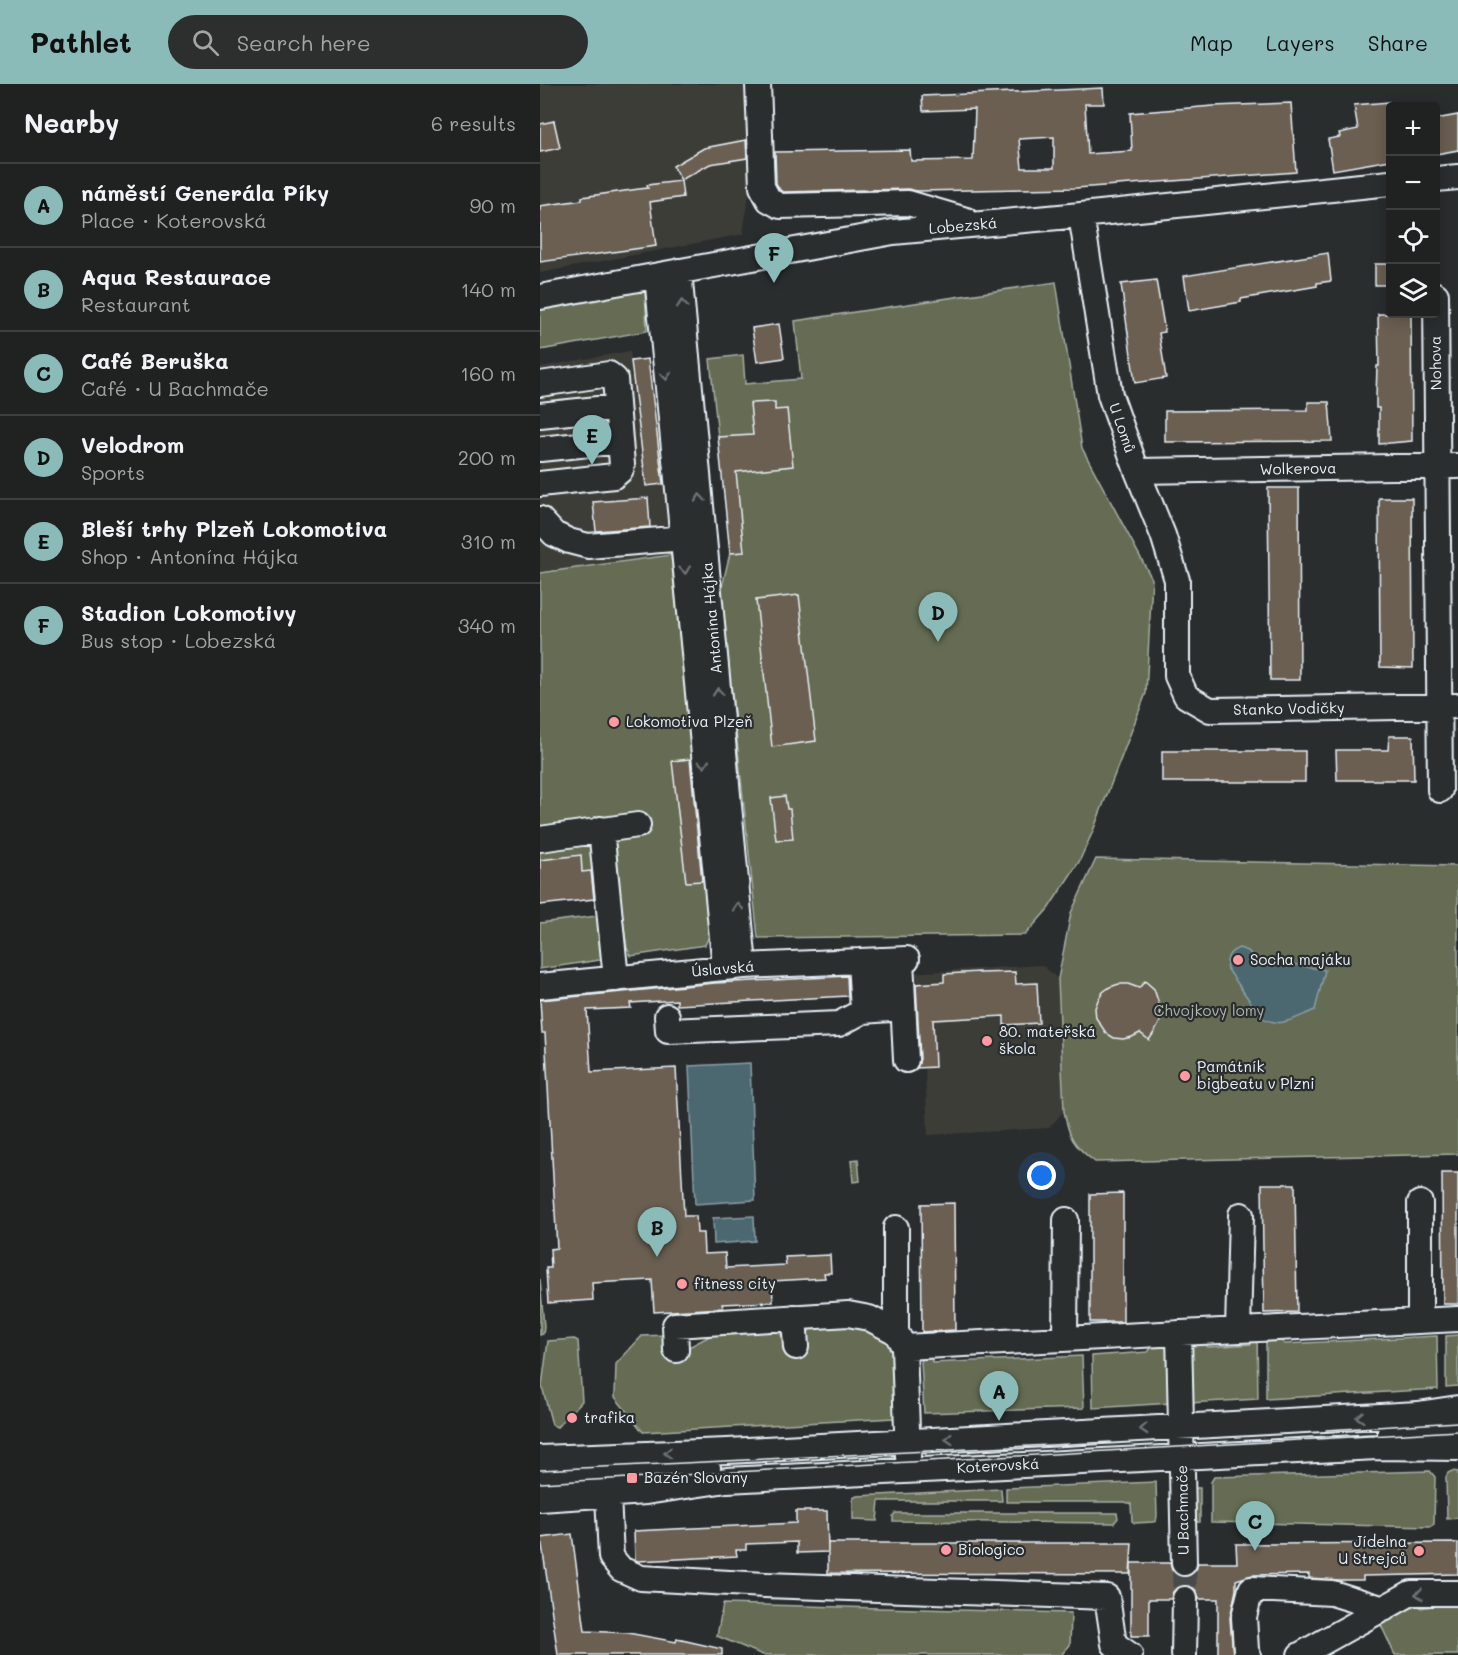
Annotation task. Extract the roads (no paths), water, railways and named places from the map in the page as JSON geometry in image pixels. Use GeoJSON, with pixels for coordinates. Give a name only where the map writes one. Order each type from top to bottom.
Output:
{"type":"FeatureCollection","features":[{"type":"Feature","properties":{"kind":"street"},"geometry":{"type":"LineString","coordinates":[[758,84],[762,187],[769,200],[780,206],[908,203],[980,224]]}},
{"type":"Feature","properties":{"kind":"street"},"geometry":{"type":"LineString","coordinates":[[1440,179],[1458,177]]}},
{"type":"Feature","properties":{"kind":"street","name":"Lobezská"},"geometry":{"type":"LineString","coordinates":[[540,297],[893,232],[1386,183]]}},
{"type":"Feature","properties":{"kind":"street","name":"U Lomů"},"geometry":{"type":"LineString","coordinates":[[1081,215],[1110,395],[1163,535],[1177,580],[1178,636]]}},
{"type":"Feature","properties":{"kind":"street","name":"Antonína Hájka"},"geometry":{"type":"LineString","coordinates":[[668,273],[734,967]]}},
{"type":"Feature","properties":{"kind":"street","name":"Nohova"},"geometry":{"type":"LineString","coordinates":[[1438,318],[1448,466],[1449,706],[1440,790]]}},
{"type":"Feature","properties":{"kind":"street"},"geometry":{"type":"LineString","coordinates":[[540,384],[609,374],[615,379],[622,465],[619,474],[614,476],[540,484]]}},
{"type":"Feature","properties":{"kind":"street"},"geometry":{"type":"LineString","coordinates":[[540,415],[617,407]]}},
{"type":"Feature","properties":{"kind":"street"},"geometry":{"type":"LineString","coordinates":[[540,449],[620,441]]}},
{"type":"Feature","properties":{"kind":"street","name":"Wolkerova"},"geometry":{"type":"LineString","coordinates":[[1137,471],[1448,466]]}},
{"type":"Feature","properties":{"kind":"street"},"geometry":{"type":"LineString","coordinates":[[545,530],[569,541],[588,546],[693,537]]}},
{"type":"Feature","properties":{"kind":"street","name":"Stanko Vodičky"},"geometry":{"type":"LineString","coordinates":[[1178,636],[1177,676],[1186,696],[1210,710],[1449,706]]}},
{"type":"Feature","properties":{"kind":"street"},"geometry":{"type":"LineString","coordinates":[[540,839],[638,825]]}},
{"type":"Feature","properties":{"kind":"street"},"geometry":{"type":"LineString","coordinates":[[601,830],[616,979]]}},
{"type":"Feature","properties":{"kind":"street"},"geometry":{"type":"LineString","coordinates":[[883,1010],[887,960]]}},
{"type":"Feature","properties":{"kind":"street"},"geometry":{"type":"LineString","coordinates":[[887,960],[883,1010],[906,1060]]}},
{"type":"Feature","properties":{"kind":"street","name":"Úslavská"},"geometry":{"type":"LineString","coordinates":[[540,986],[734,967],[887,960]]}},
{"type":"Feature","properties":{"kind":"street"},"geometry":{"type":"LineString","coordinates":[[667,1016],[668,1031],[839,1024],[883,1010]]}},
{"type":"Feature","properties":{"kind":"street"},"geometry":{"type":"LineString","coordinates":[[1420,1203],[1420,1321]]}},
{"type":"Feature","properties":{"kind":"street"},"geometry":{"type":"LineString","coordinates":[[1238,1330],[1241,1215]]}},
{"type":"Feature","properties":{"kind":"street"},"geometry":{"type":"LineString","coordinates":[[1065,1339],[1066,1220]]}},
{"type":"Feature","properties":{"kind":"street"},"geometry":{"type":"LineString","coordinates":[[896,1228],[900,1339],[908,1457]]}},
{"type":"Feature","properties":{"kind":"street"},"geometry":{"type":"LineString","coordinates":[[676,1350],[675,1325],[794,1317],[861,1315],[900,1339],[1065,1339],[1458,1319]]}},
{"type":"Feature","properties":{"kind":"street"},"geometry":{"type":"LineString","coordinates":[[794,1317],[796,1347]]}},
{"type":"Feature","properties":{"kind":"street","name":"U Bachmače"},"geometry":{"type":"LineString","coordinates":[[1179,1333],[1184,1563]]}},
{"type":"Feature","properties":{"kind":"street","name":"Koterovská"},"geometry":{"type":"LineString","coordinates":[[1182,1443],[1458,1408]]}},
{"type":"Feature","properties":{"kind":"street","name":"Koterovská"},"geometry":{"type":"LineString","coordinates":[[540,1477],[1458,1428]]}},
{"type":"Feature","properties":{"kind":"street","name":"Koterovská"},"geometry":{"type":"LineString","coordinates":[[1182,1443],[1458,1448]]}},
{"type":"Feature","properties":{"kind":"street","name":"Koterovská"},"geometry":{"type":"LineString","coordinates":[[540,1458],[908,1457]]}},
{"type":"Feature","properties":{"kind":"street","name":"Koterovská"},"geometry":{"type":"LineString","coordinates":[[540,1498],[646,1492],[908,1457]]}},
{"type":"Feature","properties":{"kind":"street"},"geometry":{"type":"LineString","coordinates":[[608,1495],[611,1557],[621,1569],[641,1578],[1107,1597],[1114,1644],[1130,1655]]}},
{"type":"Feature","properties":{"kind":"street"},"geometry":{"type":"LineString","coordinates":[[1248,1655],[1244,1617],[1251,1589],[1332,1593],[1384,1609]]}},
{"type":"Feature","properties":{"kind":"street"},"geometry":{"type":"LineString","coordinates":[[1313,1652],[1411,1593],[1458,1593]]}},
{"type":"Feature","properties":{"kind":"street"},"geometry":{"type":"LineString","coordinates":[[1184,1655],[1185,1599]]}},
{"type":"Feature","properties":{"kind":"water"},"geometry":{"type":"Polygon","coordinates":[[[1239,948],[1248,951],[1253,957],[1325,970],[1315,1010],[1280,1022],[1267,1020],[1260,1016],[1227,968],[1229,955],[1239,948]]]}},
{"type":"Feature","properties":{"kind":"water"},"geometry":{"type":"Polygon","coordinates":[[[750,1063],[755,1200],[695,1204],[689,1066],[750,1063]]]}},
{"type":"Feature","properties":{"kind":"water"},"geometry":{"type":"Polygon","coordinates":[[[754,1216],[755,1241],[714,1244],[713,1218],[754,1216]]]}},
{"type":"Feature","properties":{"kind":"tunnel"},"geometry":{"type":"LineString","coordinates":[[1184,1563],[1185,1599]]}},
{"type":"Feature","properties":{"kind":"tram line"},"geometry":{"type":"LineString","coordinates":[[1326,1430],[1458,1422]]}},
{"type":"Feature","properties":{"kind":"tram line"},"geometry":{"type":"LineString","coordinates":[[540,1483],[1458,1431]]}},
{"type":"Feature","properties":{"kind":"tram line"},"geometry":{"type":"LineString","coordinates":[[540,1470],[1111,1442]]}},
{"type":"Feature","properties":{"kind":"place","name":"Stadion Lokomotivy"},"geometry":{"type":"Point","coordinates":[774,283]}},
{"type":"Feature","properties":{"kind":"place","name":"Bleší trhy Plzeň Lokomotiva"},"geometry":{"type":"Point","coordinates":[592,465]}},
{"type":"Feature","properties":{"kind":"place","name":"Velodrom"},"geometry":{"type":"Point","coordinates":[938,642]}},
{"type":"Feature","properties":{"kind":"place","name":"Lokomotiva Plzeň"},"geometry":{"type":"Point","coordinates":[614,722]}},
{"type":"Feature","properties":{"kind":"place","name":"Socha majáku"},"geometry":{"type":"Point","coordinates":[1238,960]}},
{"type":"Feature","properties":{"kind":"place","name":"80. mateřská škola"},"geometry":{"type":"Point","coordinates":[987,1041]}},
{"type":"Feature","properties":{"kind":"place","name":"Památník bigbeatu v Plzni"},"geometry":{"type":"Point","coordinates":[1185,1076]}},
{"type":"Feature","properties":{"kind":"place","name":"Aqua Restaurace"},"geometry":{"type":"Point","coordinates":[657,1257]}},
{"type":"Feature","properties":{"kind":"place","name":"fitness city"},"geometry":{"type":"Point","coordinates":[682,1284]}},
{"type":"Feature","properties":{"kind":"place","name":"trafika"},"geometry":{"type":"Point","coordinates":[572,1418]}},
{"type":"Feature","properties":{"kind":"place","name":"náměstí Generála Píky"},"geometry":{"type":"Point","coordinates":[999,1421]}},
{"type":"Feature","properties":{"kind":"place","name":"Bazén Slovany"},"geometry":{"type":"Point","coordinates":[632,1478]}},
{"type":"Feature","properties":{"kind":"place","name":"Biologico"},"geometry":{"type":"Point","coordinates":[946,1550]}},
{"type":"Feature","properties":{"kind":"place","name":"Café Beruška"},"geometry":{"type":"Point","coordinates":[1255,1551]}},
{"type":"Feature","properties":{"kind":"place","name":"Jídelna U Strejců"},"geometry":{"type":"Point","coordinates":[1419,1551]}},
{"type":"Feature","properties":{"kind":"park label","name":"Chvojkovy lomy"},"geometry":{"type":"Point","coordinates":[1209,1011]}}]}
